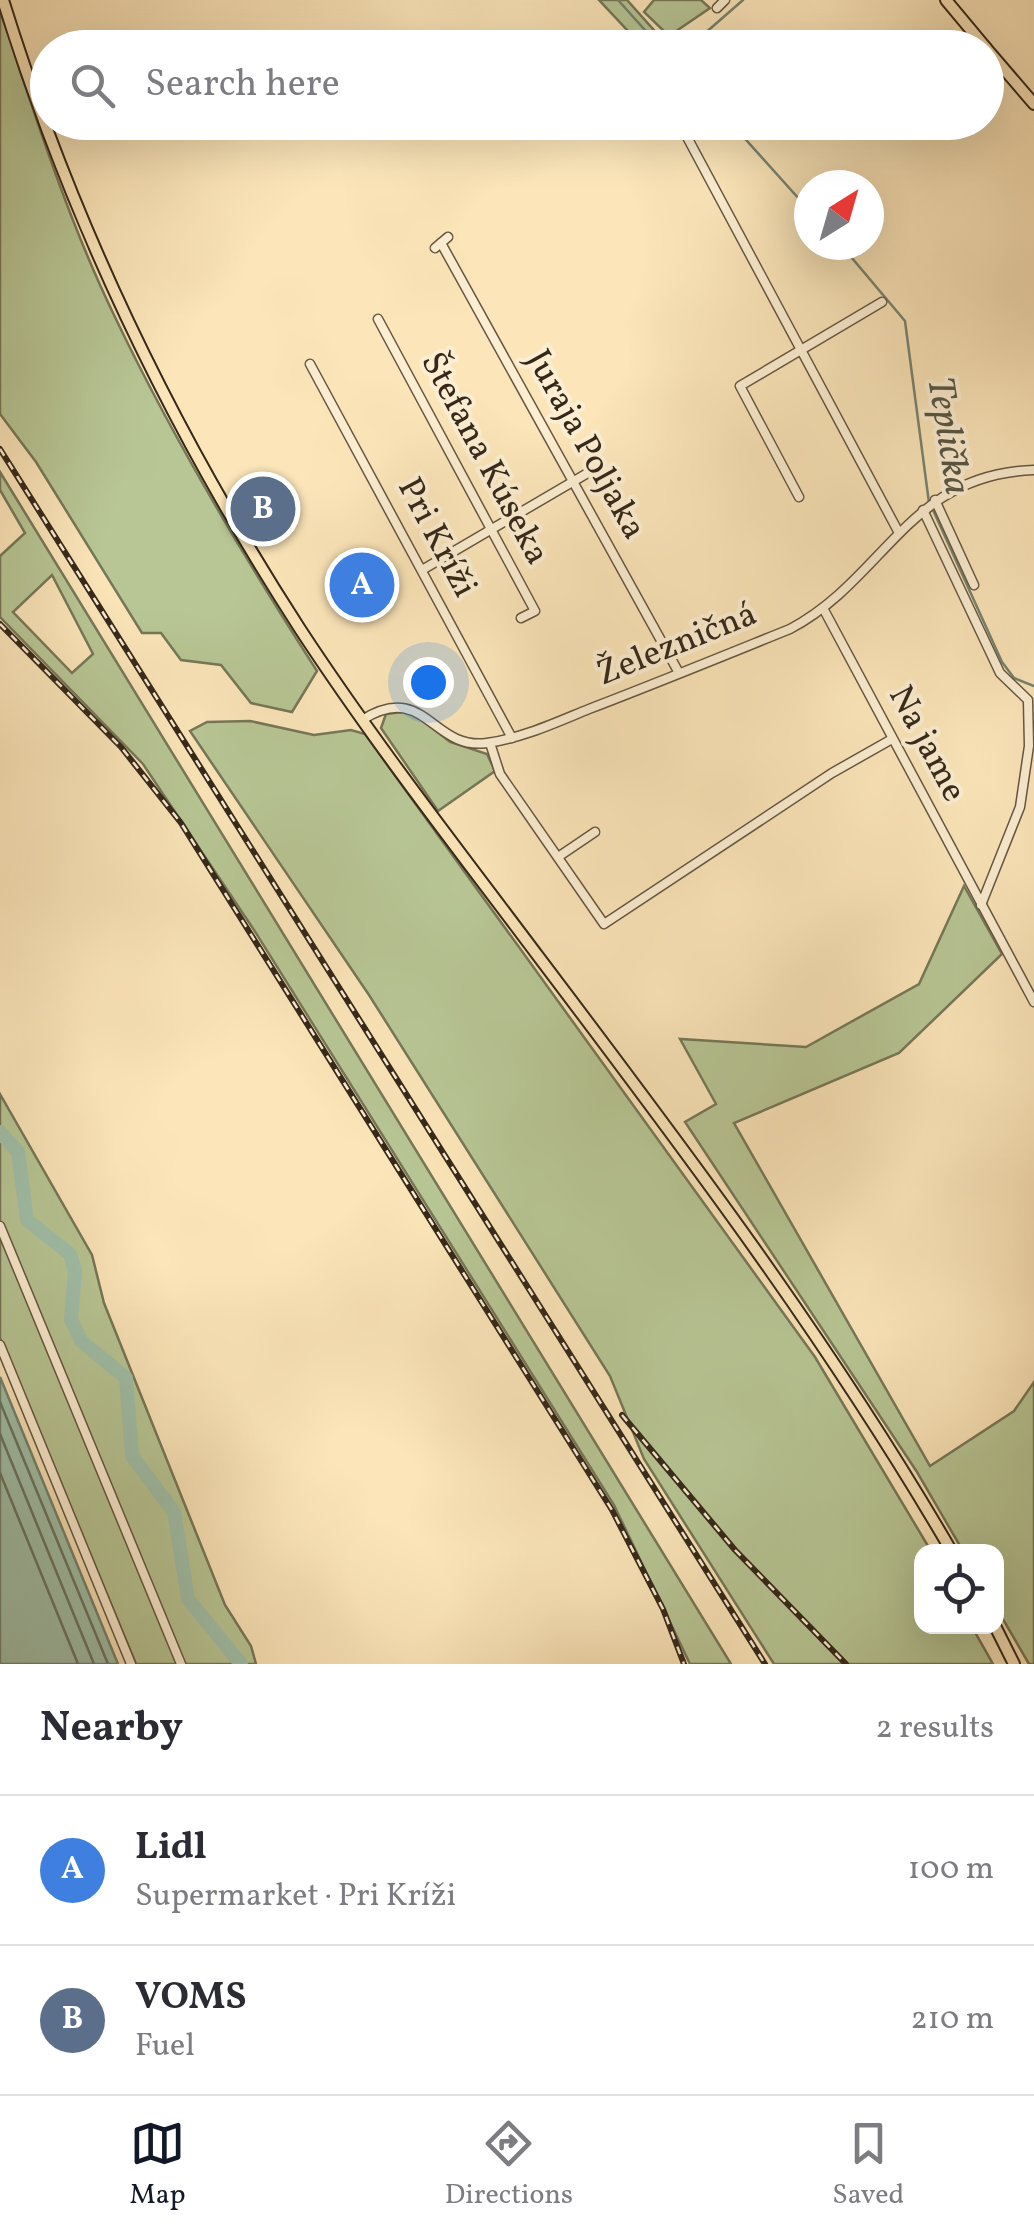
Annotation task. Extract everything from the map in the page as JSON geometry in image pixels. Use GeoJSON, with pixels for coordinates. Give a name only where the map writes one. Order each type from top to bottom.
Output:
{"type":"FeatureCollection","features":[{"type":"Feature","properties":{"kind":"main road"},"geometry":{"type":"LineString","coordinates":[[3,0],[30,75]]}},
{"type":"Feature","properties":{"kind":"main road"},"geometry":{"type":"LineString","coordinates":[[946,0],[971,30]]}},
{"type":"Feature","properties":{"kind":"main road"},"geometry":{"type":"LineString","coordinates":[[1004,69],[1034,104]]}},
{"type":"Feature","properties":{"kind":"main road"},"geometry":{"type":"LineString","coordinates":[[54,140],[152,374],[259,564],[362,720],[760,1255],[854,1392],[947,1544]]}},
{"type":"Feature","properties":{"kind":"main road"},"geometry":{"type":"LineString","coordinates":[[998,1634],[1012,1661]]}},
{"type":"Feature","properties":{"kind":"street"},"geometry":{"type":"LineString","coordinates":[[717,8],[726,0]]}},
{"type":"Feature","properties":{"kind":"street"},"geometry":{"type":"LineString","coordinates":[[689,140],[899,533]]}},
{"type":"Feature","properties":{"kind":"street","name":"Juraja Poljaka"},"geometry":{"type":"LineString","coordinates":[[441,243],[680,673]]}},
{"type":"Feature","properties":{"kind":"street"},"geometry":{"type":"LineString","coordinates":[[799,498],[740,386],[882,302]]}},
{"type":"Feature","properties":{"kind":"street","name":"Štefana Kúseka"},"geometry":{"type":"LineString","coordinates":[[378,318],[534,611],[521,618]]}},
{"type":"Feature","properties":{"kind":"street","name":"Pri Kríži"},"geometry":{"type":"LineString","coordinates":[[310,364],[512,738]]}},
{"type":"Feature","properties":{"kind":"street","name":"Železničná"},"geometry":{"type":"LineString","coordinates":[[362,720],[385,708],[405,707],[454,737],[490,743],[512,738],[790,629],[823,608],[929,505],[966,482],[1033,468]]}},
{"type":"Feature","properties":{"kind":"street"},"geometry":{"type":"LineString","coordinates":[[422,570],[586,474]]}},
{"type":"Feature","properties":{"kind":"street"},"geometry":{"type":"LineString","coordinates":[[929,505],[974,585]]}},
{"type":"Feature","properties":{"kind":"street","name":"Na jame"},"geometry":{"type":"LineString","coordinates":[[929,505],[1000,674],[1028,700],[1028,746],[1020,807],[981,905]]}},
{"type":"Feature","properties":{"kind":"street","name":"Na jame"},"geometry":{"type":"LineString","coordinates":[[823,608],[1034,1002]]}},
{"type":"Feature","properties":{"kind":"street"},"geometry":{"type":"LineString","coordinates":[[490,743],[500,774],[604,924],[832,773],[892,739]]}},
{"type":"Feature","properties":{"kind":"street"},"geometry":{"type":"LineString","coordinates":[[558,857],[595,832]]}},
{"type":"Feature","properties":{"kind":"street"},"geometry":{"type":"LineString","coordinates":[[0,1226],[182,1664]]}},
{"type":"Feature","properties":{"kind":"street"},"geometry":{"type":"LineString","coordinates":[[0,1345],[131,1664]]}},
{"type":"Feature","properties":{"kind":"shaded area"},"geometry":{"type":"Polygon","coordinates":[[[599,0],[627,0],[654,30],[627,30],[599,0]]]}},
{"type":"Feature","properties":{"kind":"shaded area"},"geometry":{"type":"Polygon","coordinates":[[[654,0],[701,0],[710,8],[678,30],[663,30],[644,12],[654,0]]]}},
{"type":"Feature","properties":{"kind":"shaded area"},"geometry":{"type":"Polygon","coordinates":[[[0,10],[30,99],[30,140],[44,140],[97,278],[160,407],[317,671],[292,712],[251,703],[221,665],[181,660],[161,633],[142,633],[36,462],[0,414],[0,10]]]}},
{"type":"Feature","properties":{"kind":"shaded area"},"geometry":{"type":"Polygon","coordinates":[[[0,472],[731,1664],[690,1664],[614,1505],[254,930],[143,764],[0,617],[0,556],[25,533],[0,490],[0,472]],[[52,575],[13,612],[72,673],[93,654],[52,575]]]}},
{"type":"Feature","properties":{"kind":"shaded area"},"geometry":{"type":"Polygon","coordinates":[[[403,712],[417,716],[450,742],[487,754],[495,771],[438,811],[381,728],[386,714],[403,712]]]}},
{"type":"Feature","properties":{"kind":"shaded area"},"geometry":{"type":"Polygon","coordinates":[[[250,721],[314,735],[351,730],[365,734],[815,1357],[927,1544],[914,1544],[914,1634],[976,1634],[993,1664],[774,1664],[644,1459],[610,1376],[369,995],[190,731],[207,722],[250,721]]]}},
{"type":"Feature","properties":{"kind":"shaded area"},"geometry":{"type":"Polygon","coordinates":[[[964,886],[1002,954],[899,1053],[734,1123],[930,1466],[1014,1411],[1034,1382],[1034,1664],[1029,1664],[1004,1621],[1004,1544],[959,1544],[917,1472],[685,1122],[716,1104],[680,1039],[806,1047],[919,984],[964,886]]]}},
{"type":"Feature","properties":{"kind":"shaded area"},"geometry":{"type":"Polygon","coordinates":[[[0,1094],[92,1255],[104,1303],[225,1605],[251,1646],[256,1664],[136,1664],[0,1338],[0,1094]]]}},
{"type":"Feature","properties":{"kind":"water"},"geometry":{"type":"Polygon","coordinates":[[[0,1377],[118,1664],[0,1664],[0,1377]]]}},
{"type":"Feature","properties":{"kind":"waterway","name":"Teplička"},"geometry":{"type":"LineString","coordinates":[[618,0],[645,30]]}},
{"type":"Feature","properties":{"kind":"waterway"},"geometry":{"type":"LineString","coordinates":[[709,30],[743,0]]}},
{"type":"Feature","properties":{"kind":"waterway","name":"Teplička"},"geometry":{"type":"LineString","coordinates":[[746,140],[794,193]]}},
{"type":"Feature","properties":{"kind":"waterway","name":"Teplička"},"geometry":{"type":"LineString","coordinates":[[854,260],[905,321],[929,503]]}},
{"type":"Feature","properties":{"kind":"waterway","name":"Teplička"},"geometry":{"type":"LineString","coordinates":[[933,510],[1002,662],[1014,678],[1034,686]]}},
{"type":"Feature","properties":{"kind":"waterway"},"geometry":{"type":"LineString","coordinates":[[0,1132],[18,1152],[27,1220],[70,1254],[75,1271],[71,1319],[81,1341],[126,1378],[132,1456],[174,1512],[188,1599],[241,1664]]}},
{"type":"Feature","properties":{"kind":"railway"},"geometry":{"type":"LineString","coordinates":[[0,449],[765,1664]]}},
{"type":"Feature","properties":{"kind":"railway"},"geometry":{"type":"LineString","coordinates":[[0,624],[121,747],[181,823],[612,1510],[663,1609],[684,1664]]}},
{"type":"Feature","properties":{"kind":"railway"},"geometry":{"type":"LineString","coordinates":[[622,1415],[735,1550],[846,1664]]}},
{"type":"Feature","properties":{"kind":"place","name":"VOMS"},"geometry":{"type":"Point","coordinates":[263,509]}},
{"type":"Feature","properties":{"kind":"place","name":"Lidl"},"geometry":{"type":"Point","coordinates":[362,585]}}]}
